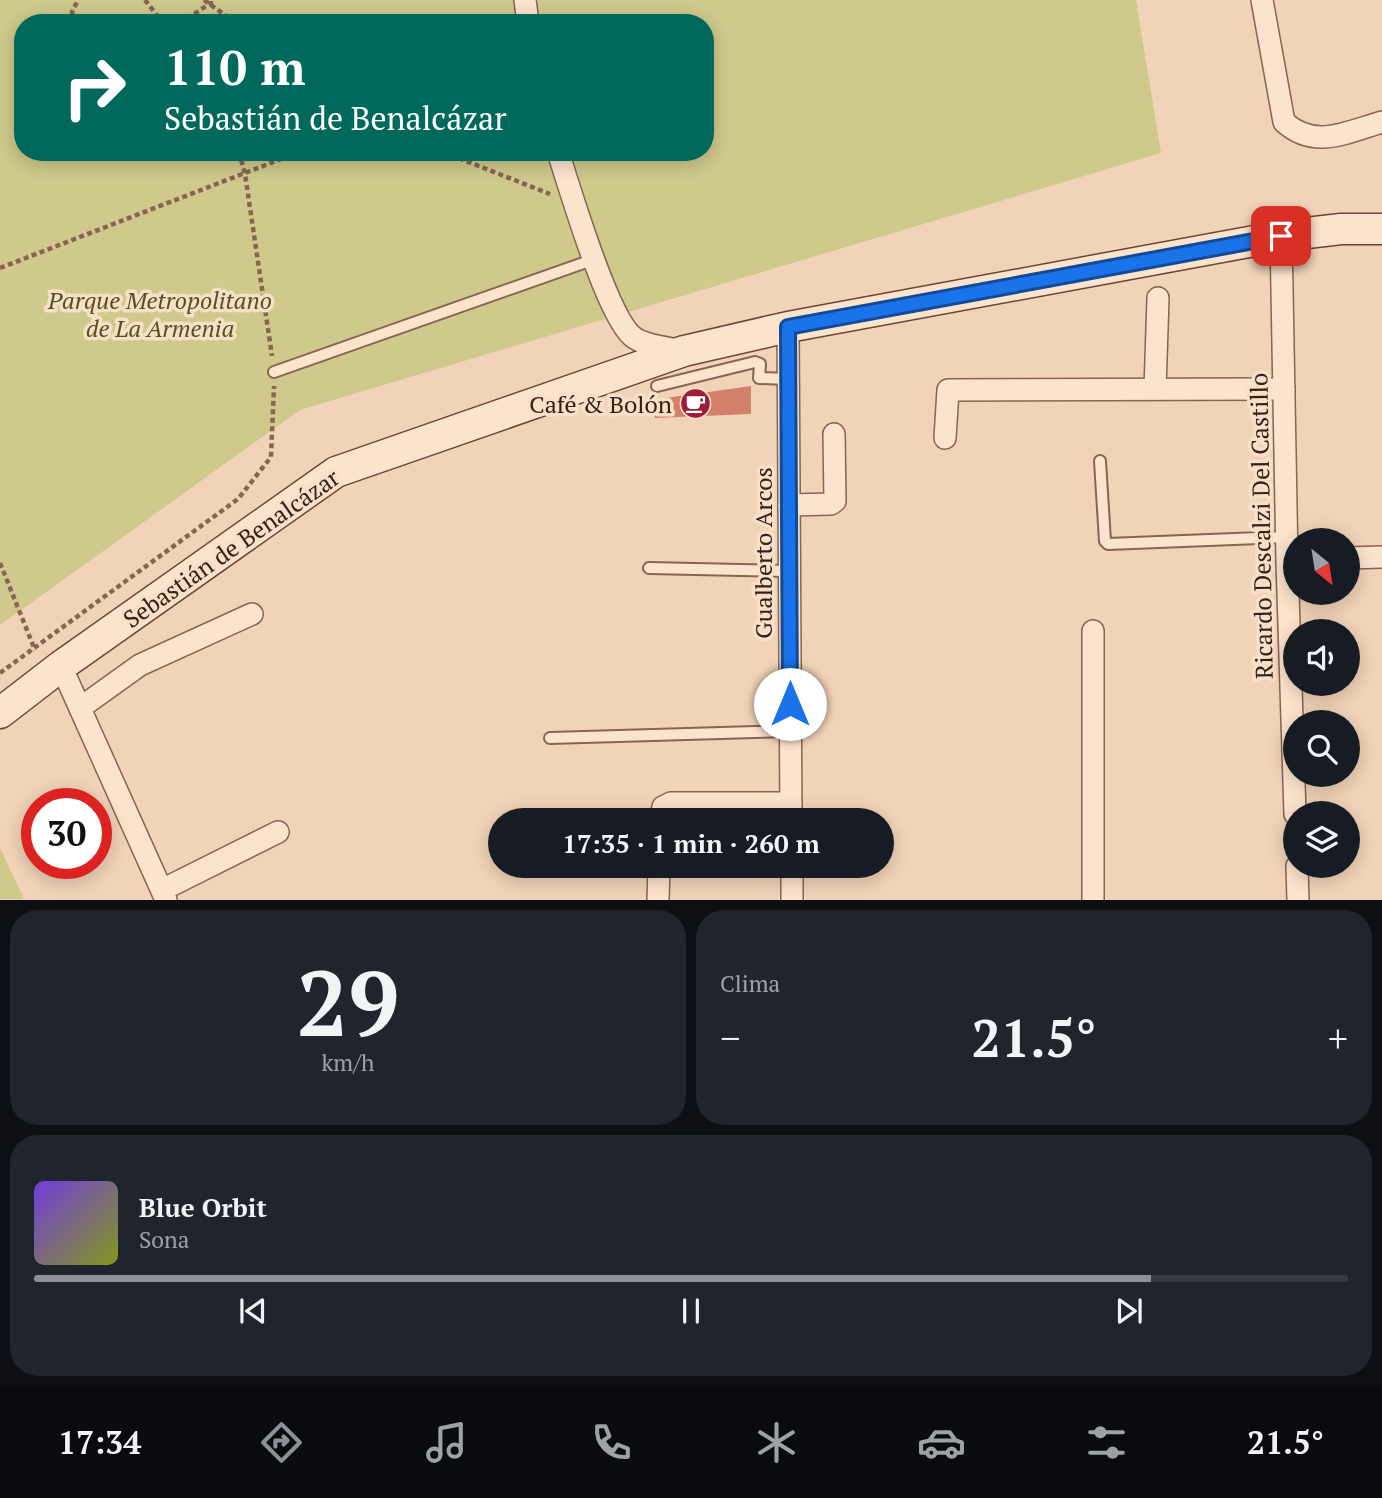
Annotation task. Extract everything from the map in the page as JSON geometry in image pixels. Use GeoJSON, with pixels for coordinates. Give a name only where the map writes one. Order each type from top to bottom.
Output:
{"type":"FeatureCollection","features":[{"type":"Feature","properties":{"kind":"main road","name":"Sebastián de Benalcázar"},"geometry":{"type":"LineString","coordinates":[[0,713],[336,472],[684,351],[788,327],[1281,236],[1341,229],[1382,229]]}},
{"type":"Feature","properties":{"kind":"street"},"geometry":{"type":"LineString","coordinates":[[1262,0],[1284,122],[1296,132],[1312,138],[1330,137],[1382,122]]}},
{"type":"Feature","properties":{"kind":"street"},"geometry":{"type":"LineString","coordinates":[[561,161],[594,260],[621,323],[634,338],[684,351]]}},
{"type":"Feature","properties":{"kind":"street","name":"Ricardo Descalzi Del Castillo"},"geometry":{"type":"LineString","coordinates":[[1281,236],[1286,528]]}},
{"type":"Feature","properties":{"kind":"street"},"geometry":{"type":"LineString","coordinates":[[1155,389],[1158,298]]}},
{"type":"Feature","properties":{"kind":"street","name":"Gualberto Arcos"},"geometry":{"type":"LineString","coordinates":[[788,327],[791,808]]}},
{"type":"Feature","properties":{"kind":"street"},"geometry":{"type":"LineString","coordinates":[[945,438],[948,390],[1284,389]]}},
{"type":"Feature","properties":{"kind":"street"},"geometry":{"type":"LineString","coordinates":[[789,505],[831,504],[835,501],[834,434]]}},
{"type":"Feature","properties":{"kind":"street"},"geometry":{"type":"LineString","coordinates":[[1360,558],[1382,557]]}},
{"type":"Feature","properties":{"kind":"street","name":"Ricardo Descalzi Del Castillo"},"geometry":{"type":"LineString","coordinates":[[1292,606],[1295,801]]}},
{"type":"Feature","properties":{"kind":"street"},"geometry":{"type":"LineString","coordinates":[[80,708],[140,665],[252,614]]}},
{"type":"Feature","properties":{"kind":"street"},"geometry":{"type":"LineString","coordinates":[[1093,631],[1093,900]]}},
{"type":"Feature","properties":{"kind":"street"},"geometry":{"type":"LineString","coordinates":[[55,671],[80,708],[164,895],[278,832]]}},
{"type":"Feature","properties":{"kind":"street"},"geometry":{"type":"LineString","coordinates":[[663,808],[671,803],[738,808]]}},
{"type":"Feature","properties":{"kind":"street"},"geometry":{"type":"LineString","coordinates":[[658,900],[659,878]]}},
{"type":"Feature","properties":{"kind":"street"},"geometry":{"type":"LineString","coordinates":[[792,878],[792,900]]}},
{"type":"Feature","properties":{"kind":"street"},"geometry":{"type":"LineString","coordinates":[[1297,878],[1298,900]]}},
{"type":"Feature","properties":{"kind":"lane"},"geometry":{"type":"LineString","coordinates":[[274,372],[594,260]]}},
{"type":"Feature","properties":{"kind":"lane"},"geometry":{"type":"LineString","coordinates":[[657,386],[755,362],[760,364],[759,377],[789,379]]}},
{"type":"Feature","properties":{"kind":"lane"},"geometry":{"type":"LineString","coordinates":[[1100,461],[1105,541],[1108,544],[1283,537]]}},
{"type":"Feature","properties":{"kind":"lane"},"geometry":{"type":"LineString","coordinates":[[649,568],[789,571]]}},
{"type":"Feature","properties":{"kind":"lane"},"geometry":{"type":"LineString","coordinates":[[550,738],[790,731]]}},
{"type":"Feature","properties":{"kind":"path"},"geometry":{"type":"LineString","coordinates":[[145,0],[156,14]]}},
{"type":"Feature","properties":{"kind":"path"},"geometry":{"type":"LineString","coordinates":[[204,0],[211,2],[225,14]]}},
{"type":"Feature","properties":{"kind":"path"},"geometry":{"type":"LineString","coordinates":[[193,14],[211,2]]}},
{"type":"Feature","properties":{"kind":"path"},"geometry":{"type":"LineString","coordinates":[[0,673],[238,499],[271,457],[274,372],[241,161]]}},
{"type":"Feature","properties":{"kind":"path"},"geometry":{"type":"LineString","coordinates":[[0,268],[277,161]]}},
{"type":"Feature","properties":{"kind":"path"},"geometry":{"type":"LineString","coordinates":[[466,161],[575,204]]}},
{"type":"Feature","properties":{"kind":"path"},"geometry":{"type":"LineString","coordinates":[[0,563],[33,648],[55,671]]}},
{"type":"Feature","properties":{"kind":"green space","name":"Parque Metropolitano de La Armenia"},"geometry":{"type":"Polygon","coordinates":[[[0,0],[1136,0],[1161,153],[300,410],[0,625],[0,0]]]}},
{"type":"Feature","properties":{"kind":"green space"},"geometry":{"type":"Polygon","coordinates":[[[0,848],[24,899],[0,899],[0,848]]]}},
{"type":"Feature","properties":{"kind":"building"},"geometry":{"type":"Polygon","coordinates":[[[751,386],[751,414],[655,418],[651,400],[751,386]]]}},
{"type":"Feature","properties":{"kind":"place","name":"Café & Bolón"},"geometry":{"type":"Point","coordinates":[695,404]}},
{"type":"Feature","properties":{"kind":"route"},"geometry":{"type":"LineString","coordinates":[[790,704],[788,327],[1281,236]]}}]}
